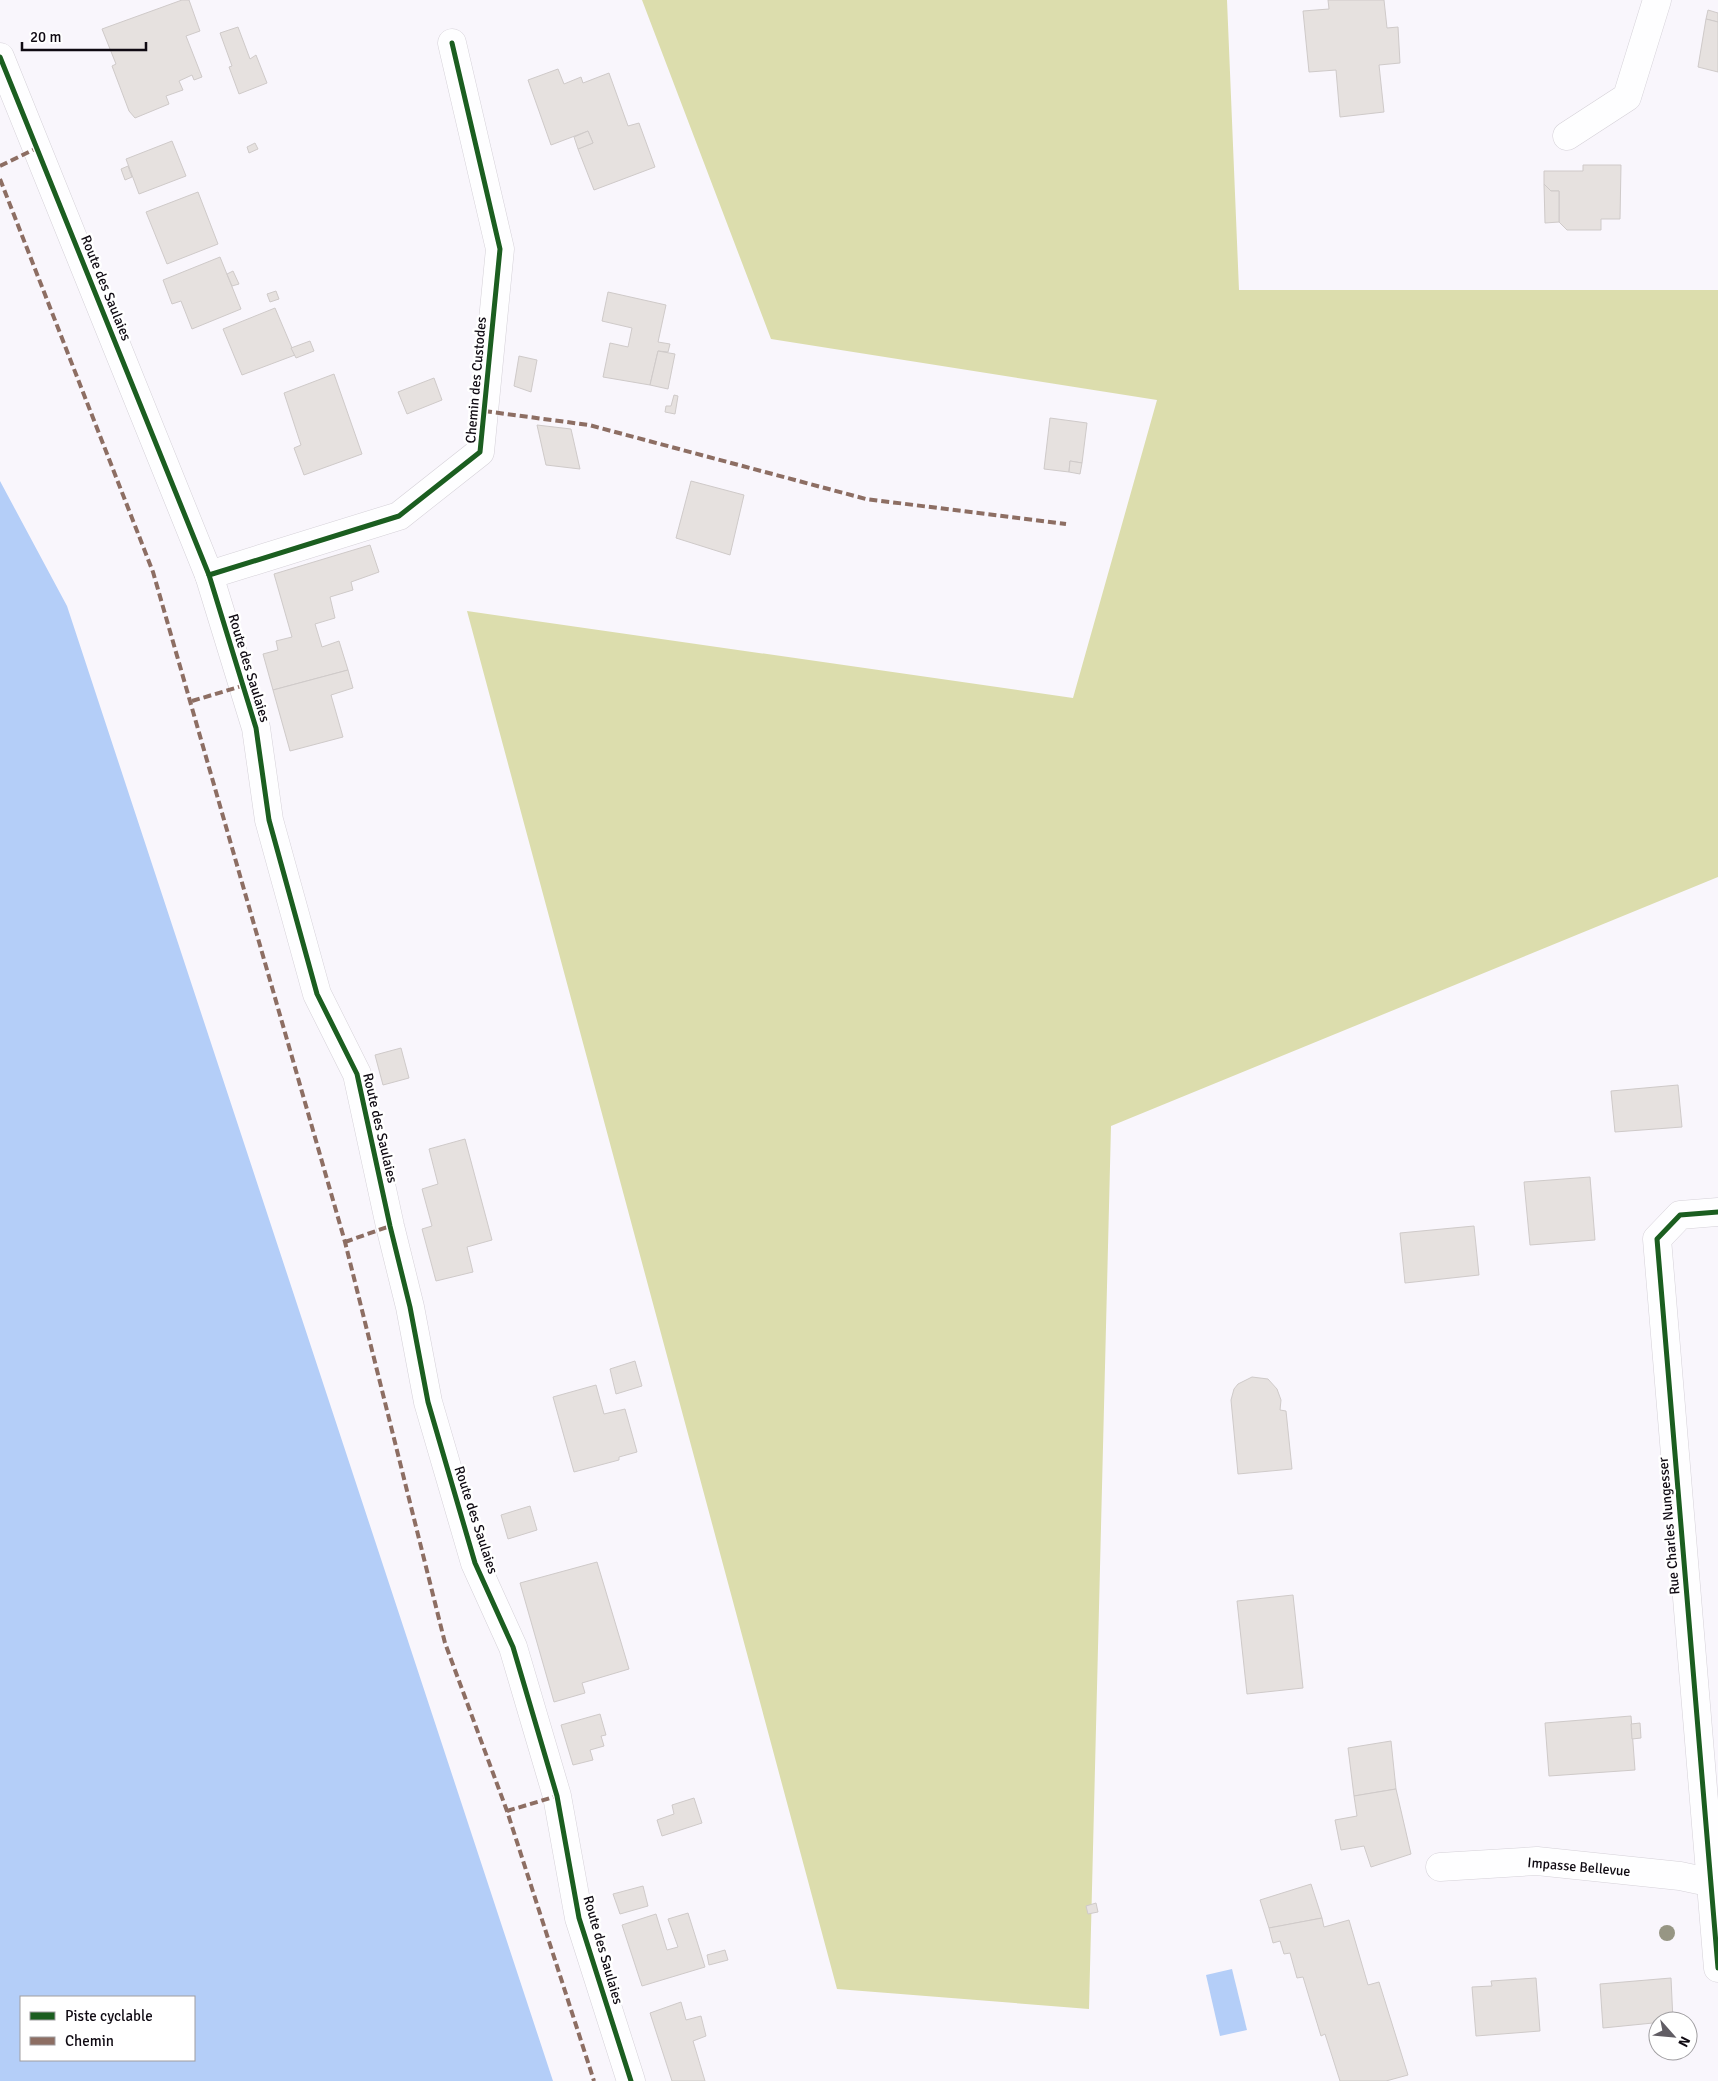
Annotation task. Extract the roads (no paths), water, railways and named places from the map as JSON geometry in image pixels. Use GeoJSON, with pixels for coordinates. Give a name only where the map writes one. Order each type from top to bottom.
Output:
{"type":"FeatureCollection","features":[{"type":"Feature","properties":{"kind":"street"},"geometry":{"type":"LineString","coordinates":[[1567,136],[1627,97],[1657,0]]}},
{"type":"Feature","properties":{"kind":"street","name":"Chemin des Custodes"},"geometry":{"type":"LineString","coordinates":[[209,575],[399,516],[480,452],[500,249],[452,43]]}},
{"type":"Feature","properties":{"kind":"street","name":"Route des Saulaies"},"geometry":{"type":"LineString","coordinates":[[0,58],[209,575],[256,728],[270,820],[317,994],[358,1074],[390,1226],[410,1306],[428,1402],[475,1563],[513,1648],[557,1796],[579,1918],[631,2081]]}},
{"type":"Feature","properties":{"kind":"street","name":"Rue Charles Nungesser"},"geometry":{"type":"LineString","coordinates":[[1718,1212],[1680,1215],[1657,1240],[1714,1883],[1718,1968]]}},
{"type":"Feature","properties":{"kind":"street","name":"Impasse Bellevue"},"geometry":{"type":"LineString","coordinates":[[1440,1867],[1537,1861],[1680,1876],[1714,1883]]}},
{"type":"Feature","properties":{"kind":"water"},"geometry":{"type":"Polygon","coordinates":[[[0,481],[67,606],[553,2081],[0,2081],[0,481]]]}},
{"type":"Feature","properties":{"kind":"water"},"geometry":{"type":"Polygon","coordinates":[[[1232,1969],[1247,2030],[1220,2036],[1206,1975],[1232,1969]]]}}]}
